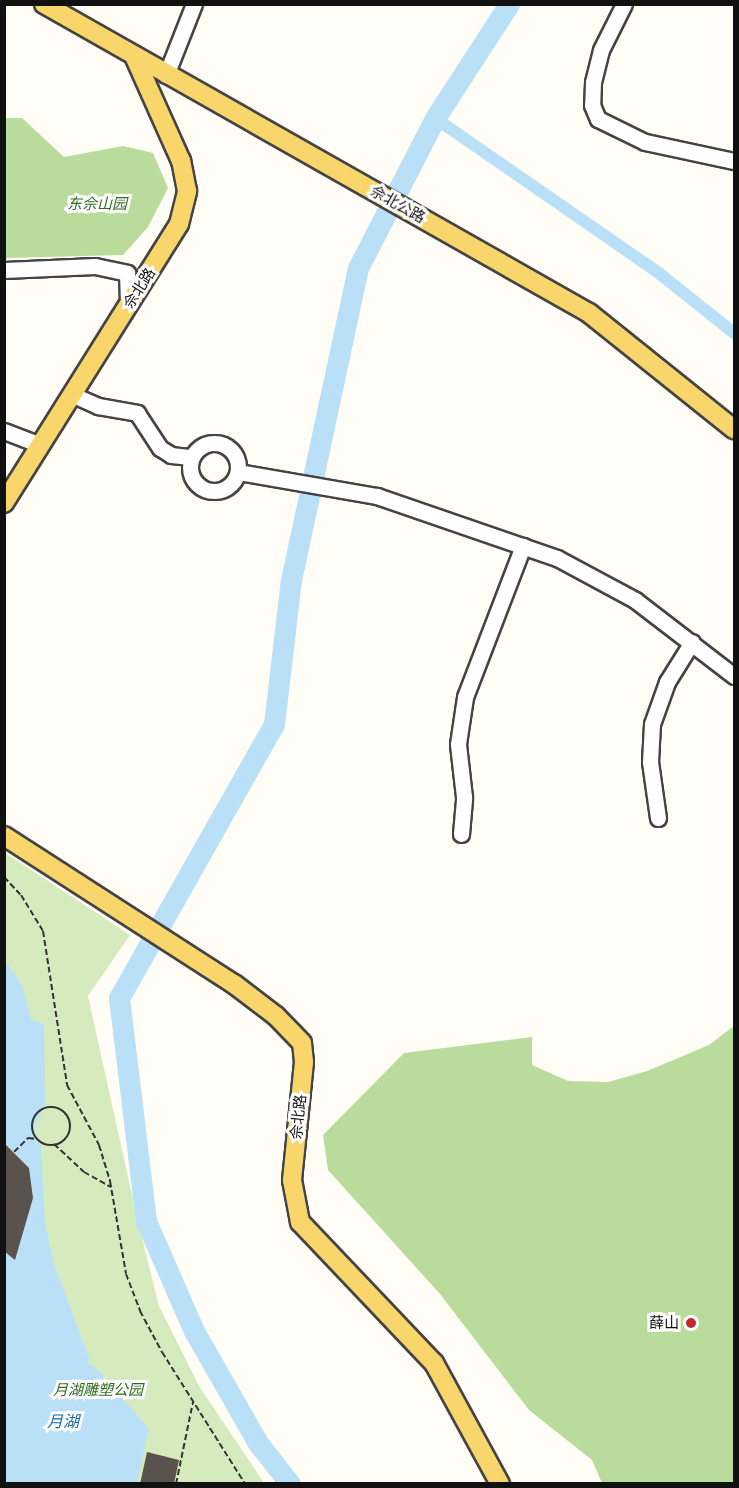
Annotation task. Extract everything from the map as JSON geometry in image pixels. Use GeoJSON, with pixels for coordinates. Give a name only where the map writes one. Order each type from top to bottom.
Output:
{"type":"FeatureCollection","features":[{"type":"Feature","properties":{"kind":"main road","name":"佘北公路"},"geometry":{"type":"LineString","coordinates":[[44,4],[135,58],[424,218],[589,313],[735,429]]}},
{"type":"Feature","properties":{"kind":"main road","name":"佘北路"},"geometry":{"type":"LineString","coordinates":[[4,503],[179,224],[187,191],[181,161],[135,58]]}},
{"type":"Feature","properties":{"kind":"main road","name":"佘北路"},"geometry":{"type":"LineString","coordinates":[[4,836],[189,956],[276,1016],[302,1042],[304,1062],[292,1180],[300,1222],[434,1363],[500,1484]]}},
{"type":"Feature","properties":{"kind":"street"},"geometry":{"type":"LineString","coordinates":[[166,75],[194,4]]}},
{"type":"Feature","properties":{"kind":"street"},"geometry":{"type":"LineString","coordinates":[[624,4],[601,50],[593,82],[592,105],[598,119],[645,142],[735,161]]}},
{"type":"Feature","properties":{"kind":"street"},"geometry":{"type":"LineString","coordinates":[[4,270],[95,266],[127,273],[128,304]]}},
{"type":"Feature","properties":{"kind":"street"},"geometry":{"type":"LineString","coordinates":[[71,394],[98,406],[137,413],[160,448],[171,455],[191,457]]}},
{"type":"Feature","properties":{"kind":"street"},"geometry":{"type":"LineString","coordinates":[[4,431],[40,445]]}},
{"type":"Feature","properties":{"kind":"street"},"geometry":{"type":"LineString","coordinates":[[203,444],[225,445],[237,460],[238,472],[225,489],[212,491],[197,486],[191,476],[191,457],[203,444]]}},
{"type":"Feature","properties":{"kind":"street"},"geometry":{"type":"LineString","coordinates":[[238,472],[352,490],[420,508],[593,574],[635,600],[735,676]]}},
{"type":"Feature","properties":{"kind":"street"},"geometry":{"type":"LineString","coordinates":[[461,834],[464,797],[459,726],[465,697],[522,546]]}},
{"type":"Feature","properties":{"kind":"street"},"geometry":{"type":"LineString","coordinates":[[658,818],[653,796],[649,742],[659,701],[692,642]]}},
{"type":"Feature","properties":{"kind":"path"},"geometry":{"type":"LineString","coordinates":[[4,877],[21,895],[43,931],[67,1085],[99,1145],[111,1187],[126,1274],[162,1352],[245,1484]]}},
{"type":"Feature","properties":{"kind":"path"},"geometry":{"type":"LineString","coordinates":[[37,1139],[32,1128],[35,1116],[45,1108],[57,1108],[67,1116],[69,1128],[65,1138],[54,1144]]}},
{"type":"Feature","properties":{"kind":"path"},"geometry":{"type":"LineString","coordinates":[[14,1152],[28,1138],[54,1144],[84,1172],[111,1187]]}},
{"type":"Feature","properties":{"kind":"path"},"geometry":{"type":"LineString","coordinates":[[176,1484],[193,1402]]}},
{"type":"Feature","properties":{"kind":"green space","name":"东佘山园"},"geometry":{"type":"Polygon","coordinates":[[[4,118],[22,118],[64,157],[123,146],[153,153],[168,188],[148,227],[123,255],[5,258],[4,118]]]}},
{"type":"Feature","properties":{"kind":"green space","name":"月湖雕塑公园"},"geometry":{"type":"Polygon","coordinates":[[[4,852],[130,935],[88,996],[138,1222],[159,1306],[199,1386],[264,1483],[5,1483],[4,852]]]}},
{"type":"Feature","properties":{"kind":"green space","name":"薛山"},"geometry":{"type":"Polygon","coordinates":[[[734,1026],[734,1483],[602,1483],[592,1460],[529,1410],[440,1294],[328,1170],[323,1135],[404,1053],[532,1037],[532,1065],[568,1081],[608,1082],[647,1071],[709,1045],[734,1026]]]}},
{"type":"Feature","properties":{"kind":"water","name":"月湖"},"geometry":{"type":"Polygon","coordinates":[[[4,959],[22,985],[31,1019],[44,1025],[45,1106],[35,1125],[35,1138],[41,1145],[45,1224],[54,1264],[89,1358],[88,1365],[95,1367],[149,1429],[137,1483],[5,1483],[4,959]]]}},
{"type":"Feature","properties":{"kind":"building"},"geometry":{"type":"Polygon","coordinates":[[[4,1143],[29,1168],[33,1198],[15,1260],[4,1251],[4,1143]]]}},
{"type":"Feature","properties":{"kind":"building"},"geometry":{"type":"Polygon","coordinates":[[[147,1452],[179,1460],[174,1484],[140,1484],[147,1452]]]}},
{"type":"Feature","properties":{"kind":"waterway"},"geometry":{"type":"LineString","coordinates":[[290,1484],[258,1443],[194,1331],[146,1221],[119,998],[274,724],[291,580],[358,268],[435,118],[509,4]]}},
{"type":"Feature","properties":{"kind":"waterway"},"geometry":{"type":"LineString","coordinates":[[435,118],[660,274],[734,333]]}},
{"type":"Feature","properties":{"kind":"place","name":"薛山"},"geometry":{"type":"Point","coordinates":[691,1323]}}]}
